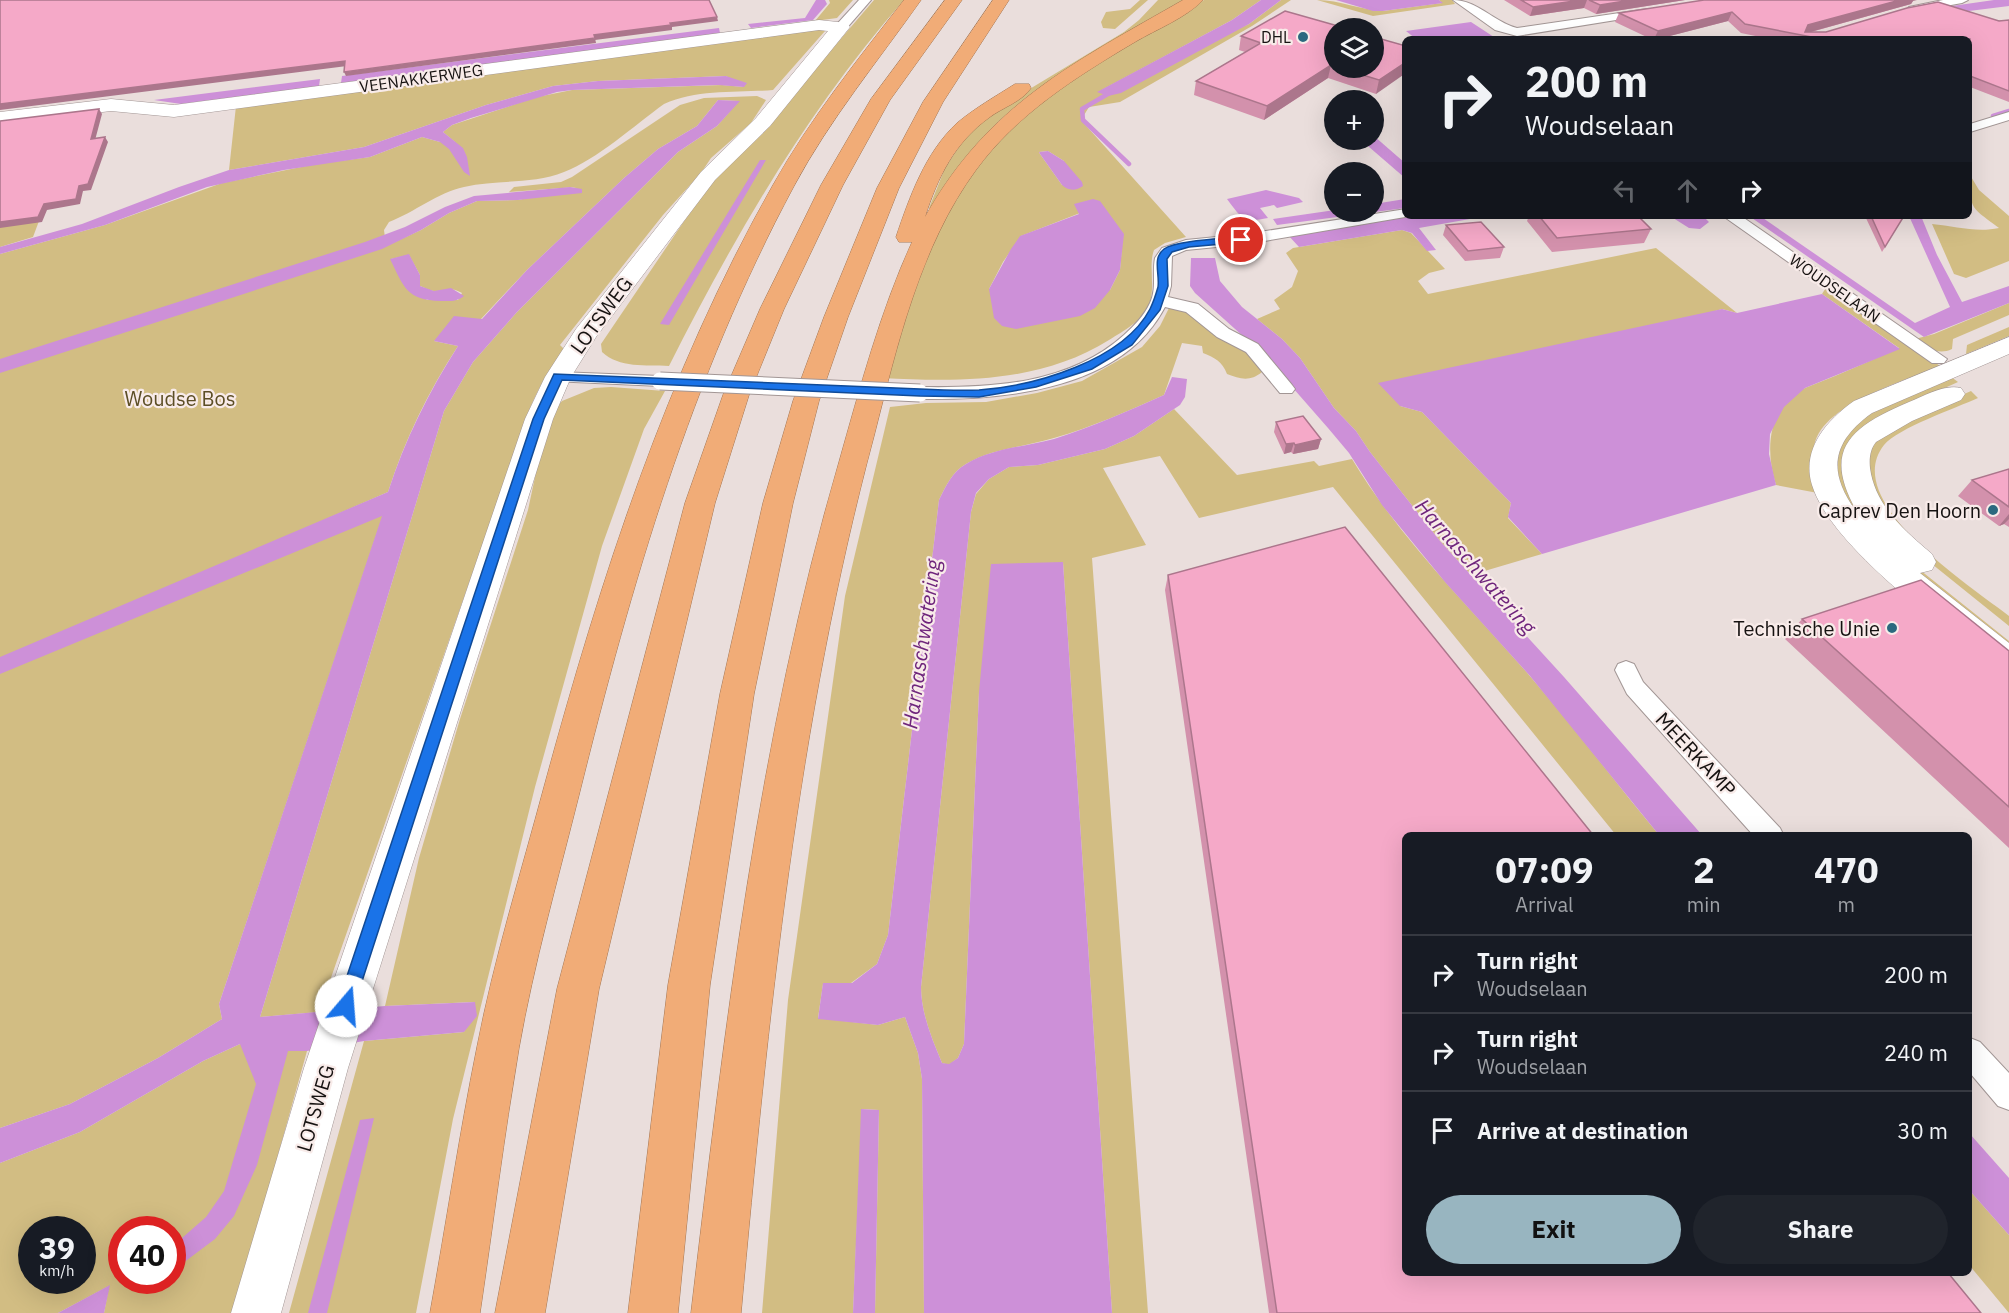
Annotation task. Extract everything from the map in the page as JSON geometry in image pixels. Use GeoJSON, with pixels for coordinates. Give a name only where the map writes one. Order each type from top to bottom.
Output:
{"type":"FeatureCollection","features":[{"type":"Feature","properties":{"kind":"highway"},"geometry":{"type":"LineString","coordinates":[[520,1313],[567,1040],[578,989],[700,503],[736,395],[772,309],[832,184],[881,99],[954,0]]}},
{"type":"Feature","properties":{"kind":"highway"},"geometry":{"type":"LineString","coordinates":[[653,1313],[689,985],[737,694],[778,503],[806,401],[836,317],[888,188],[933,102],[1001,0]]}},
{"type":"Feature","properties":{"kind":"highway"},"geometry":{"type":"LineString","coordinates":[[716,1313],[746,1031],[776,824],[810,640],[841,504],[875,383],[903,299],[933,224],[951,189],[989,139],[1022,108],[1055,83],[1195,0]]}},
{"type":"Feature","properties":{"kind":"highway"},"geometry":{"type":"LineString","coordinates":[[455,1313],[499,1044],[584,703],[627,554],[684,395],[757,235],[796,165],[839,98],[912,2]]}},
{"type":"Feature","properties":{"kind":"highway"},"geometry":{"type":"LineString","coordinates":[[875,383],[874,335],[926,183],[944,152],[958,134],[983,113],[1100,43]]}},
{"type":"Feature","properties":{"kind":"street","name":"LOTSWEG"},"geometry":{"type":"LineString","coordinates":[[256,1313],[326,1068],[538,419],[558,376],[585,334],[708,176],[763,122],[865,0]]}},
{"type":"Feature","properties":{"kind":"street"},"geometry":{"type":"LineString","coordinates":[[1459,0],[1498,27],[1517,32],[1662,9]]}},
{"type":"Feature","properties":{"kind":"street"},"geometry":{"type":"LineString","coordinates":[[1899,12],[1962,0]]}},
{"type":"Feature","properties":{"kind":"street","name":"VEENAKKERWEG"},"geometry":{"type":"LineString","coordinates":[[0,118],[111,105],[174,111],[819,25],[841,27]]}},
{"type":"Feature","properties":{"kind":"street"},"geometry":{"type":"LineString","coordinates":[[1972,127],[2009,116]]}},
{"type":"Feature","properties":{"kind":"street"},"geometry":{"type":"LineString","coordinates":[[558,376],[920,393],[979,393],[1062,377],[1089,367],[1128,343],[1143,328],[1159,301],[1163,286],[1162,259],[1168,250],[1189,244],[1241,240],[1402,214]]}},
{"type":"Feature","properties":{"kind":"street","name":"WOUDSELAAN"},"geometry":{"type":"LineString","coordinates":[[1735,219],[1938,359]]}},
{"type":"Feature","properties":{"kind":"street"},"geometry":{"type":"LineString","coordinates":[[1159,301],[1179,303],[1192,308],[1223,333],[1252,348],[1286,389]]}},
{"type":"Feature","properties":{"kind":"street"},"geometry":{"type":"LineString","coordinates":[[2009,345],[1863,407],[1844,420],[1831,435],[1826,451],[1827,484],[1836,505],[1859,533],[1901,573],[2009,661]]}},
{"type":"Feature","properties":{"kind":"street"},"geometry":{"type":"LineString","coordinates":[[2009,370],[1929,404],[1869,434],[1858,445],[1856,460],[1860,488],[1875,516],[1929,569],[2009,633]]}},
{"type":"Feature","properties":{"kind":"street","name":"MEERKAMP"},"geometry":{"type":"LineString","coordinates":[[1626,670],[1635,688],[1767,832]]}},
{"type":"Feature","properties":{"kind":"street"},"geometry":{"type":"LineString","coordinates":[[1972,1054],[2009,1095]]}},
{"type":"Feature","properties":{"kind":"green space"},"geometry":{"type":"Polygon","coordinates":[[[829,0],[853,0],[837,18],[815,21],[830,3],[829,0]]]}},
{"type":"Feature","properties":{"kind":"green space"},"geometry":{"type":"Polygon","coordinates":[[[874,0],[904,0],[836,85],[775,176],[720,270],[669,366],[625,363],[616,361],[602,352],[601,344],[716,174],[762,131],[874,0]]]}},
{"type":"Feature","properties":{"kind":"green space"},"geometry":{"type":"Polygon","coordinates":[[[1140,0],[1148,0],[1115,29],[1103,28],[1101,22],[1106,12],[1130,9],[1140,0]]]}},
{"type":"Feature","properties":{"kind":"green space"},"geometry":{"type":"Polygon","coordinates":[[[1158,0],[1191,0],[1088,58],[1037,90],[1014,108],[984,137],[932,209],[929,208],[945,168],[970,130],[1008,102],[1124,32],[1158,0]]]}},
{"type":"Feature","properties":{"kind":"green space"},"geometry":{"type":"Polygon","coordinates":[[[1204,0],[1261,0],[1232,20],[1098,92],[1249,24],[1281,0],[1291,0],[1252,26],[1120,102],[1089,107],[1081,120],[1186,237],[1165,243],[1154,250],[1151,298],[1146,310],[1137,321],[1083,354],[1055,365],[1027,372],[970,379],[882,378],[940,217],[993,137],[1044,96],[1204,0]],[[1048,151],[1039,152],[1062,185],[1064,161],[1048,151]],[[1080,213],[1021,236],[1003,262],[989,289],[1110,290],[1120,270],[1123,234],[1116,225],[1080,213]]]}},
{"type":"Feature","properties":{"kind":"green space"},"geometry":{"type":"Polygon","coordinates":[[[1317,0],[1383,11],[1442,3],[1439,0],[1452,0],[1455,4],[1373,16],[1317,0]]]}},
{"type":"Feature","properties":{"kind":"green space","name":"Woudse Bos"},"geometry":{"type":"Polygon","coordinates":[[[819,29],[825,31],[773,90],[717,92],[677,99],[664,104],[602,151],[564,172],[540,179],[464,187],[435,198],[389,222],[384,230],[386,246],[477,201],[518,200],[576,187],[509,192],[514,187],[561,182],[572,177],[680,105],[704,98],[757,96],[766,100],[751,123],[711,158],[701,173],[663,215],[560,345],[564,349],[539,388],[523,427],[319,1012],[260,1017],[444,411],[473,362],[517,312],[678,152],[717,126],[739,101],[718,100],[697,126],[658,149],[624,178],[527,270],[481,319],[434,341],[458,346],[418,416],[388,492],[317,523],[383,515],[219,1004],[222,1019],[158,1058],[70,1104],[0,1128],[0,254],[105,225],[222,183],[316,164],[370,157],[422,137],[440,142],[455,142],[443,132],[452,125],[537,97],[572,90],[722,85],[744,87],[726,76],[598,81],[553,86],[486,105],[364,147],[229,170],[236,106],[819,29]],[[409,255],[391,259],[427,300],[458,300],[462,293],[450,289],[428,290],[420,286],[420,275],[409,255]]]}},
{"type":"Feature","properties":{"kind":"green space"},"geometry":{"type":"Polygon","coordinates":[[[1972,178],[1979,190],[2009,216],[2009,261],[1966,278],[1954,274],[1932,224],[1974,229],[1999,228],[1974,208],[1972,178]]]}},
{"type":"Feature","properties":{"kind":"green space"},"geometry":{"type":"Polygon","coordinates":[[[39,221],[33,237],[0,247],[0,227],[39,221]]]}},
{"type":"Feature","properties":{"kind":"green space"},"geometry":{"type":"Polygon","coordinates":[[[1402,230],[1411,233],[1445,269],[1429,273],[1418,281],[1428,294],[1656,248],[1737,313],[1722,309],[1400,406],[1422,412],[1511,503],[1508,518],[1542,554],[1471,575],[1440,541],[1356,431],[1334,408],[1300,358],[1282,339],[1257,319],[1280,309],[1274,300],[1292,287],[1298,271],[1286,253],[1293,248],[1402,230]]]}},
{"type":"Feature","properties":{"kind":"green space"},"geometry":{"type":"Polygon","coordinates":[[[1827,286],[1940,366],[1865,397],[1846,407],[1830,420],[1819,433],[1814,449],[1823,494],[1776,485],[1770,444],[1776,418],[1792,396],[1805,388],[1899,348],[1822,294],[1827,286]]]}},
{"type":"Feature","properties":{"kind":"green space"},"geometry":{"type":"Polygon","coordinates":[[[2009,303],[2009,315],[1953,339],[1952,349],[1947,351],[1928,348],[1915,339],[1934,334],[2009,303]]]}},
{"type":"Feature","properties":{"kind":"green space"},"geometry":{"type":"Polygon","coordinates":[[[1184,307],[1240,343],[1250,352],[1262,372],[1249,378],[1232,376],[1227,374],[1218,360],[1203,353],[1202,346],[1182,343],[1164,395],[1068,434],[998,451],[976,459],[957,471],[939,500],[888,935],[877,964],[851,983],[823,984],[818,1018],[878,1025],[905,1017],[918,1053],[922,1079],[924,1313],[875,1313],[879,1110],[862,1109],[853,1313],[762,1313],[788,1000],[845,596],[890,407],[926,403],[986,402],[1037,393],[1082,381],[1142,347],[1160,326],[1169,308],[1184,307]]]}},
{"type":"Feature","properties":{"kind":"green space"},"geometry":{"type":"Polygon","coordinates":[[[2009,327],[2009,336],[1966,354],[1967,345],[2009,327]]]}},
{"type":"Feature","properties":{"kind":"green space"},"geometry":{"type":"Polygon","coordinates":[[[1950,376],[1958,382],[1887,414],[1845,461],[1920,570],[2009,641],[2009,653],[1878,546],[1835,484],[1839,433],[1856,418],[1950,376]]]}},
{"type":"Feature","properties":{"kind":"green space"},"geometry":{"type":"Polygon","coordinates":[[[594,388],[665,391],[644,429],[602,546],[535,787],[453,1119],[416,1313],[289,1313],[364,1041],[464,1032],[474,1002],[385,1006],[419,858],[460,719],[528,510],[548,416],[562,401],[594,388]]]}},
{"type":"Feature","properties":{"kind":"green space"},"geometry":{"type":"Polygon","coordinates":[[[1971,391],[1978,398],[1914,425],[1891,439],[1884,445],[1875,468],[1879,492],[1894,517],[1941,564],[2009,616],[2009,626],[1892,530],[1863,460],[1873,440],[1888,428],[1971,391]]]}},
{"type":"Feature","properties":{"kind":"green space"},"geometry":{"type":"Polygon","coordinates":[[[1174,409],[1237,475],[1314,461],[1319,466],[1352,459],[1391,517],[1413,544],[1546,695],[1657,832],[1614,832],[1333,487],[1199,518],[1160,456],[1103,468],[1146,545],[1092,558],[1148,1313],[1112,1313],[1063,562],[979,692],[964,1044],[958,1058],[949,1065],[942,1063],[931,1035],[925,1016],[921,987],[971,512],[976,494],[989,479],[1009,467],[1038,465],[1105,449],[1134,436],[1174,409]]]}},
{"type":"Feature","properties":{"kind":"green space"},"geometry":{"type":"Polygon","coordinates":[[[240,1044],[285,1045],[307,1051],[234,1313],[104,1313],[108,1291],[108,1294],[186,1294],[186,1216],[108,1216],[108,1287],[96,1293],[96,1216],[18,1216],[18,1294],[94,1294],[58,1313],[0,1313],[0,1163],[80,1132],[203,1061],[240,1044]]]}},
{"type":"Feature","properties":{"kind":"green space"},"geometry":{"type":"Polygon","coordinates":[[[1972,1193],[2009,1235],[2009,1313],[1972,1268],[1972,1193]]]}},
{"type":"Feature","properties":{"kind":"shaded area"},"geometry":{"type":"Polygon","coordinates":[[[816,0],[825,0],[827,4],[813,20],[751,28],[748,24],[805,18],[816,0]]]}},
{"type":"Feature","properties":{"kind":"shaded area"},"geometry":{"type":"Polygon","coordinates":[[[1261,0],[1281,0],[1249,24],[1121,93],[1108,96],[1097,92],[1232,20],[1261,0]]]}},
{"type":"Feature","properties":{"kind":"shaded area"},"geometry":{"type":"Polygon","coordinates":[[[1336,0],[1439,0],[1443,3],[1373,11],[1336,0]]]}},
{"type":"Feature","properties":{"kind":"shaded area"},"geometry":{"type":"Polygon","coordinates":[[[2009,0],[2009,6],[1953,13],[1836,36],[1938,8],[2009,0]]]}},
{"type":"Feature","properties":{"kind":"shaded area"},"geometry":{"type":"Polygon","coordinates":[[[1471,22],[1492,36],[1412,36],[1406,31],[1471,22]]]}},
{"type":"Feature","properties":{"kind":"shaded area"},"geometry":{"type":"Polygon","coordinates":[[[719,28],[720,33],[341,83],[342,76],[719,28]]]}},
{"type":"Feature","properties":{"kind":"shaded area"},"geometry":{"type":"Polygon","coordinates":[[[726,76],[747,83],[744,87],[718,85],[557,92],[452,125],[443,132],[463,148],[470,176],[464,172],[449,149],[440,142],[422,137],[370,157],[284,170],[207,187],[105,225],[0,254],[0,247],[82,224],[229,170],[364,147],[486,105],[553,86],[598,81],[726,76]]]}},
{"type":"Feature","properties":{"kind":"shaded area"},"geometry":{"type":"Polygon","coordinates":[[[320,79],[319,86],[181,104],[154,100],[320,79]]]}},
{"type":"Feature","properties":{"kind":"shaded area"},"geometry":{"type":"Polygon","coordinates":[[[718,100],[740,101],[717,126],[678,152],[517,312],[473,362],[444,411],[260,1017],[385,1006],[475,1002],[477,1016],[464,1032],[364,1041],[307,1051],[288,1051],[257,1165],[234,1216],[215,1239],[186,1261],[186,1234],[206,1217],[224,1191],[256,1084],[240,1044],[203,1061],[80,1132],[0,1163],[0,1128],[70,1104],[158,1058],[222,1019],[219,1004],[382,516],[0,674],[0,657],[388,492],[418,417],[458,346],[434,341],[454,316],[482,319],[527,270],[624,178],[658,149],[697,126],[718,100]]]}},
{"type":"Feature","properties":{"kind":"shaded area"},"geometry":{"type":"Polygon","coordinates":[[[1384,145],[1402,160],[1402,175],[1373,150],[1384,150],[1384,145]]]}},
{"type":"Feature","properties":{"kind":"shaded area"},"geometry":{"type":"Polygon","coordinates":[[[1048,151],[1064,161],[1083,186],[1072,190],[1062,185],[1039,152],[1048,151]]]}},
{"type":"Feature","properties":{"kind":"shaded area"},"geometry":{"type":"Polygon","coordinates":[[[760,160],[766,160],[669,325],[660,324],[760,160]]]}},
{"type":"Feature","properties":{"kind":"shaded area"},"geometry":{"type":"Polygon","coordinates":[[[570,187],[582,189],[582,193],[518,200],[477,201],[449,213],[382,249],[0,373],[0,359],[365,242],[474,196],[570,187]]]}},
{"type":"Feature","properties":{"kind":"shaded area"},"geometry":{"type":"Polygon","coordinates":[[[1266,190],[1299,198],[1303,202],[1277,208],[1274,205],[1260,208],[1268,218],[1253,220],[1240,215],[1227,199],[1266,190]]]}},
{"type":"Feature","properties":{"kind":"shaded area"},"geometry":{"type":"Polygon","coordinates":[[[1093,199],[1100,201],[1124,234],[1120,270],[1110,290],[1095,308],[1080,316],[1016,329],[1002,326],[994,318],[989,289],[1020,236],[1079,214],[1074,204],[1093,199]]]}},
{"type":"Feature","properties":{"kind":"shaded area"},"geometry":{"type":"Polygon","coordinates":[[[1402,199],[1402,208],[1384,211],[1384,202],[1402,199]]]}},
{"type":"Feature","properties":{"kind":"shaded area"},"geometry":{"type":"Polygon","coordinates":[[[1324,212],[1324,219],[1277,225],[1273,219],[1324,212]]]}},
{"type":"Feature","properties":{"kind":"shaded area"},"geometry":{"type":"Polygon","coordinates":[[[1402,218],[1470,219],[1419,228],[1436,250],[1427,251],[1412,233],[1402,230],[1299,247],[1288,235],[1402,218]]]}},
{"type":"Feature","properties":{"kind":"shaded area"},"geometry":{"type":"Polygon","coordinates":[[[1675,219],[1706,219],[1709,222],[1700,229],[1689,228],[1675,219]]]}},
{"type":"Feature","properties":{"kind":"shaded area"},"geometry":{"type":"Polygon","coordinates":[[[1753,219],[1764,219],[1915,323],[1950,307],[1910,219],[1922,219],[1937,255],[1962,302],[2009,286],[2009,303],[1924,337],[1753,219]]]}},
{"type":"Feature","properties":{"kind":"shaded area"},"geometry":{"type":"Polygon","coordinates":[[[409,254],[420,275],[420,286],[434,291],[451,288],[464,296],[456,300],[441,301],[413,295],[403,284],[390,259],[409,254]]]}},
{"type":"Feature","properties":{"kind":"shaded area"},"geometry":{"type":"Polygon","coordinates":[[[1191,258],[1215,258],[1220,281],[1242,307],[1282,339],[1300,358],[1334,408],[1356,431],[1440,541],[1564,677],[1699,832],[1657,832],[1530,676],[1445,582],[1382,505],[1349,453],[1328,428],[1264,355],[1190,286],[1191,258]]]}},
{"type":"Feature","properties":{"kind":"shaded area"},"geometry":{"type":"Polygon","coordinates":[[[1822,294],[1900,349],[1805,388],[1784,407],[1770,434],[1769,454],[1776,485],[1542,554],[1508,517],[1511,503],[1422,412],[1400,406],[1378,383],[1722,309],[1737,313],[1822,294]]]}},
{"type":"Feature","properties":{"kind":"shaded area"},"geometry":{"type":"Polygon","coordinates":[[[1172,377],[1187,379],[1185,397],[1180,405],[1134,436],[1105,449],[1038,465],[1009,467],[989,479],[976,493],[971,512],[921,987],[925,1016],[931,1035],[942,1063],[949,1064],[958,1058],[964,1044],[979,692],[991,564],[1063,562],[1112,1313],[924,1313],[922,1079],[918,1053],[905,1017],[878,1025],[818,1019],[823,983],[852,983],[877,964],[888,935],[939,500],[953,475],[966,464],[987,454],[1054,439],[1123,413],[1164,395],[1172,377]]]}},
{"type":"Feature","properties":{"kind":"shaded area"},"geometry":{"type":"Polygon","coordinates":[[[861,1109],[879,1110],[875,1313],[853,1313],[861,1109]]]}},
{"type":"Feature","properties":{"kind":"shaded area"},"geometry":{"type":"Polygon","coordinates":[[[374,1118],[327,1313],[308,1313],[360,1120],[374,1118]]]}},
{"type":"Feature","properties":{"kind":"shaded area"},"geometry":{"type":"Polygon","coordinates":[[[1972,1136],[2009,1178],[2009,1235],[1972,1193],[1972,1136]]]}},
{"type":"Feature","properties":{"kind":"shaded area"},"geometry":{"type":"Polygon","coordinates":[[[108,1286],[104,1313],[58,1313],[96,1294],[108,1286]]]}},
{"type":"Feature","properties":{"kind":"building"},"geometry":{"type":"Polygon","coordinates":[[[0,0],[709,0],[717,17],[594,35],[595,38],[344,72],[345,61],[0,104],[0,0]]]}},
{"type":"Feature","properties":{"kind":"building"},"geometry":{"type":"Polygon","coordinates":[[[1521,0],[1581,0],[1533,7],[1521,0]]]}},
{"type":"Feature","properties":{"kind":"building"},"geometry":{"type":"Polygon","coordinates":[[[1589,0],[1631,0],[1600,5],[1589,0]]]}},
{"type":"Feature","properties":{"kind":"building"},"geometry":{"type":"Polygon","coordinates":[[[1704,0],[1900,0],[1808,25],[1805,32],[1826,32],[1907,8],[1938,2],[1999,21],[2009,20],[2009,91],[1972,77],[1972,36],[1807,36],[1745,24],[1732,12],[1658,31],[1619,13],[1704,0]]]}},
{"type":"Feature","properties":{"kind":"building"},"geometry":{"type":"Polygon","coordinates":[[[1285,11],[1324,22],[1324,69],[1267,106],[1196,81],[1261,43],[1241,36],[1285,11]]]}},
{"type":"Feature","properties":{"kind":"building"},"geometry":{"type":"Polygon","coordinates":[[[1384,40],[1402,45],[1402,65],[1384,77],[1384,40]]]}},
{"type":"Feature","properties":{"kind":"building"},"geometry":{"type":"Polygon","coordinates":[[[99,109],[91,139],[105,137],[88,184],[79,186],[76,199],[44,204],[38,217],[0,222],[0,121],[99,109]]]}},
{"type":"Feature","properties":{"kind":"building"},"geometry":{"type":"Polygon","coordinates":[[[1541,219],[1641,219],[1651,229],[1557,238],[1541,219]]]}},
{"type":"Feature","properties":{"kind":"building"},"geometry":{"type":"Polygon","coordinates":[[[1872,219],[1902,219],[1885,247],[1872,219]]]}},
{"type":"Feature","properties":{"kind":"building"},"geometry":{"type":"Polygon","coordinates":[[[1481,222],[1504,247],[1468,251],[1446,225],[1481,222]]]}},
{"type":"Feature","properties":{"kind":"building"},"geometry":{"type":"Polygon","coordinates":[[[1303,416],[1321,439],[1295,445],[1294,443],[1286,444],[1276,422],[1303,416]]]}},
{"type":"Feature","properties":{"kind":"building"},"geometry":{"type":"Polygon","coordinates":[[[2009,469],[2009,507],[1972,480],[2009,469]]]}},
{"type":"Feature","properties":{"kind":"building"},"geometry":{"type":"Polygon","coordinates":[[[1345,527],[1591,832],[1402,832],[1402,1276],[1951,1276],[1981,1313],[1277,1313],[1168,575],[1345,527]]]}},
{"type":"Feature","properties":{"kind":"building"},"geometry":{"type":"Polygon","coordinates":[[[1921,580],[2009,651],[2009,807],[1802,619],[1921,580]]]}},
{"type":"Feature","properties":{"kind":"waterway"},"geometry":{"type":"LineString","coordinates":[[1113,91],[1082,109],[1083,120],[1129,164]]}},
{"type":"Feature","properties":{"kind":"waterway"},"geometry":{"type":"LineString","coordinates":[[1993,116],[2009,111]]}},
{"type":"Feature","properties":{"kind":"place","name":"DHL"},"geometry":{"type":"Point","coordinates":[1303,37]}},
{"type":"Feature","properties":{"kind":"place","name":"Caprev Den Hoorn"},"geometry":{"type":"Point","coordinates":[1993,510]}},
{"type":"Feature","properties":{"kind":"place","name":"Technische Unie"},"geometry":{"type":"Point","coordinates":[1892,628]}},
{"type":"Feature","properties":{"kind":"route"},"geometry":{"type":"LineString","coordinates":[[346,1006],[538,419],[558,376],[920,393],[979,393],[1036,384],[1089,367],[1128,343],[1143,328],[1159,301],[1163,286],[1162,259],[1168,250],[1189,244],[1241,240]]}},
{"type":"Feature","properties":{"kind":"water label","name":"Harnaschwatering"},"geometry":{"type":"Point","coordinates":[1476,566]}},
{"type":"Feature","properties":{"kind":"water label","name":"Harnaschwatering"},"geometry":{"type":"Point","coordinates":[921,644]}}]}
